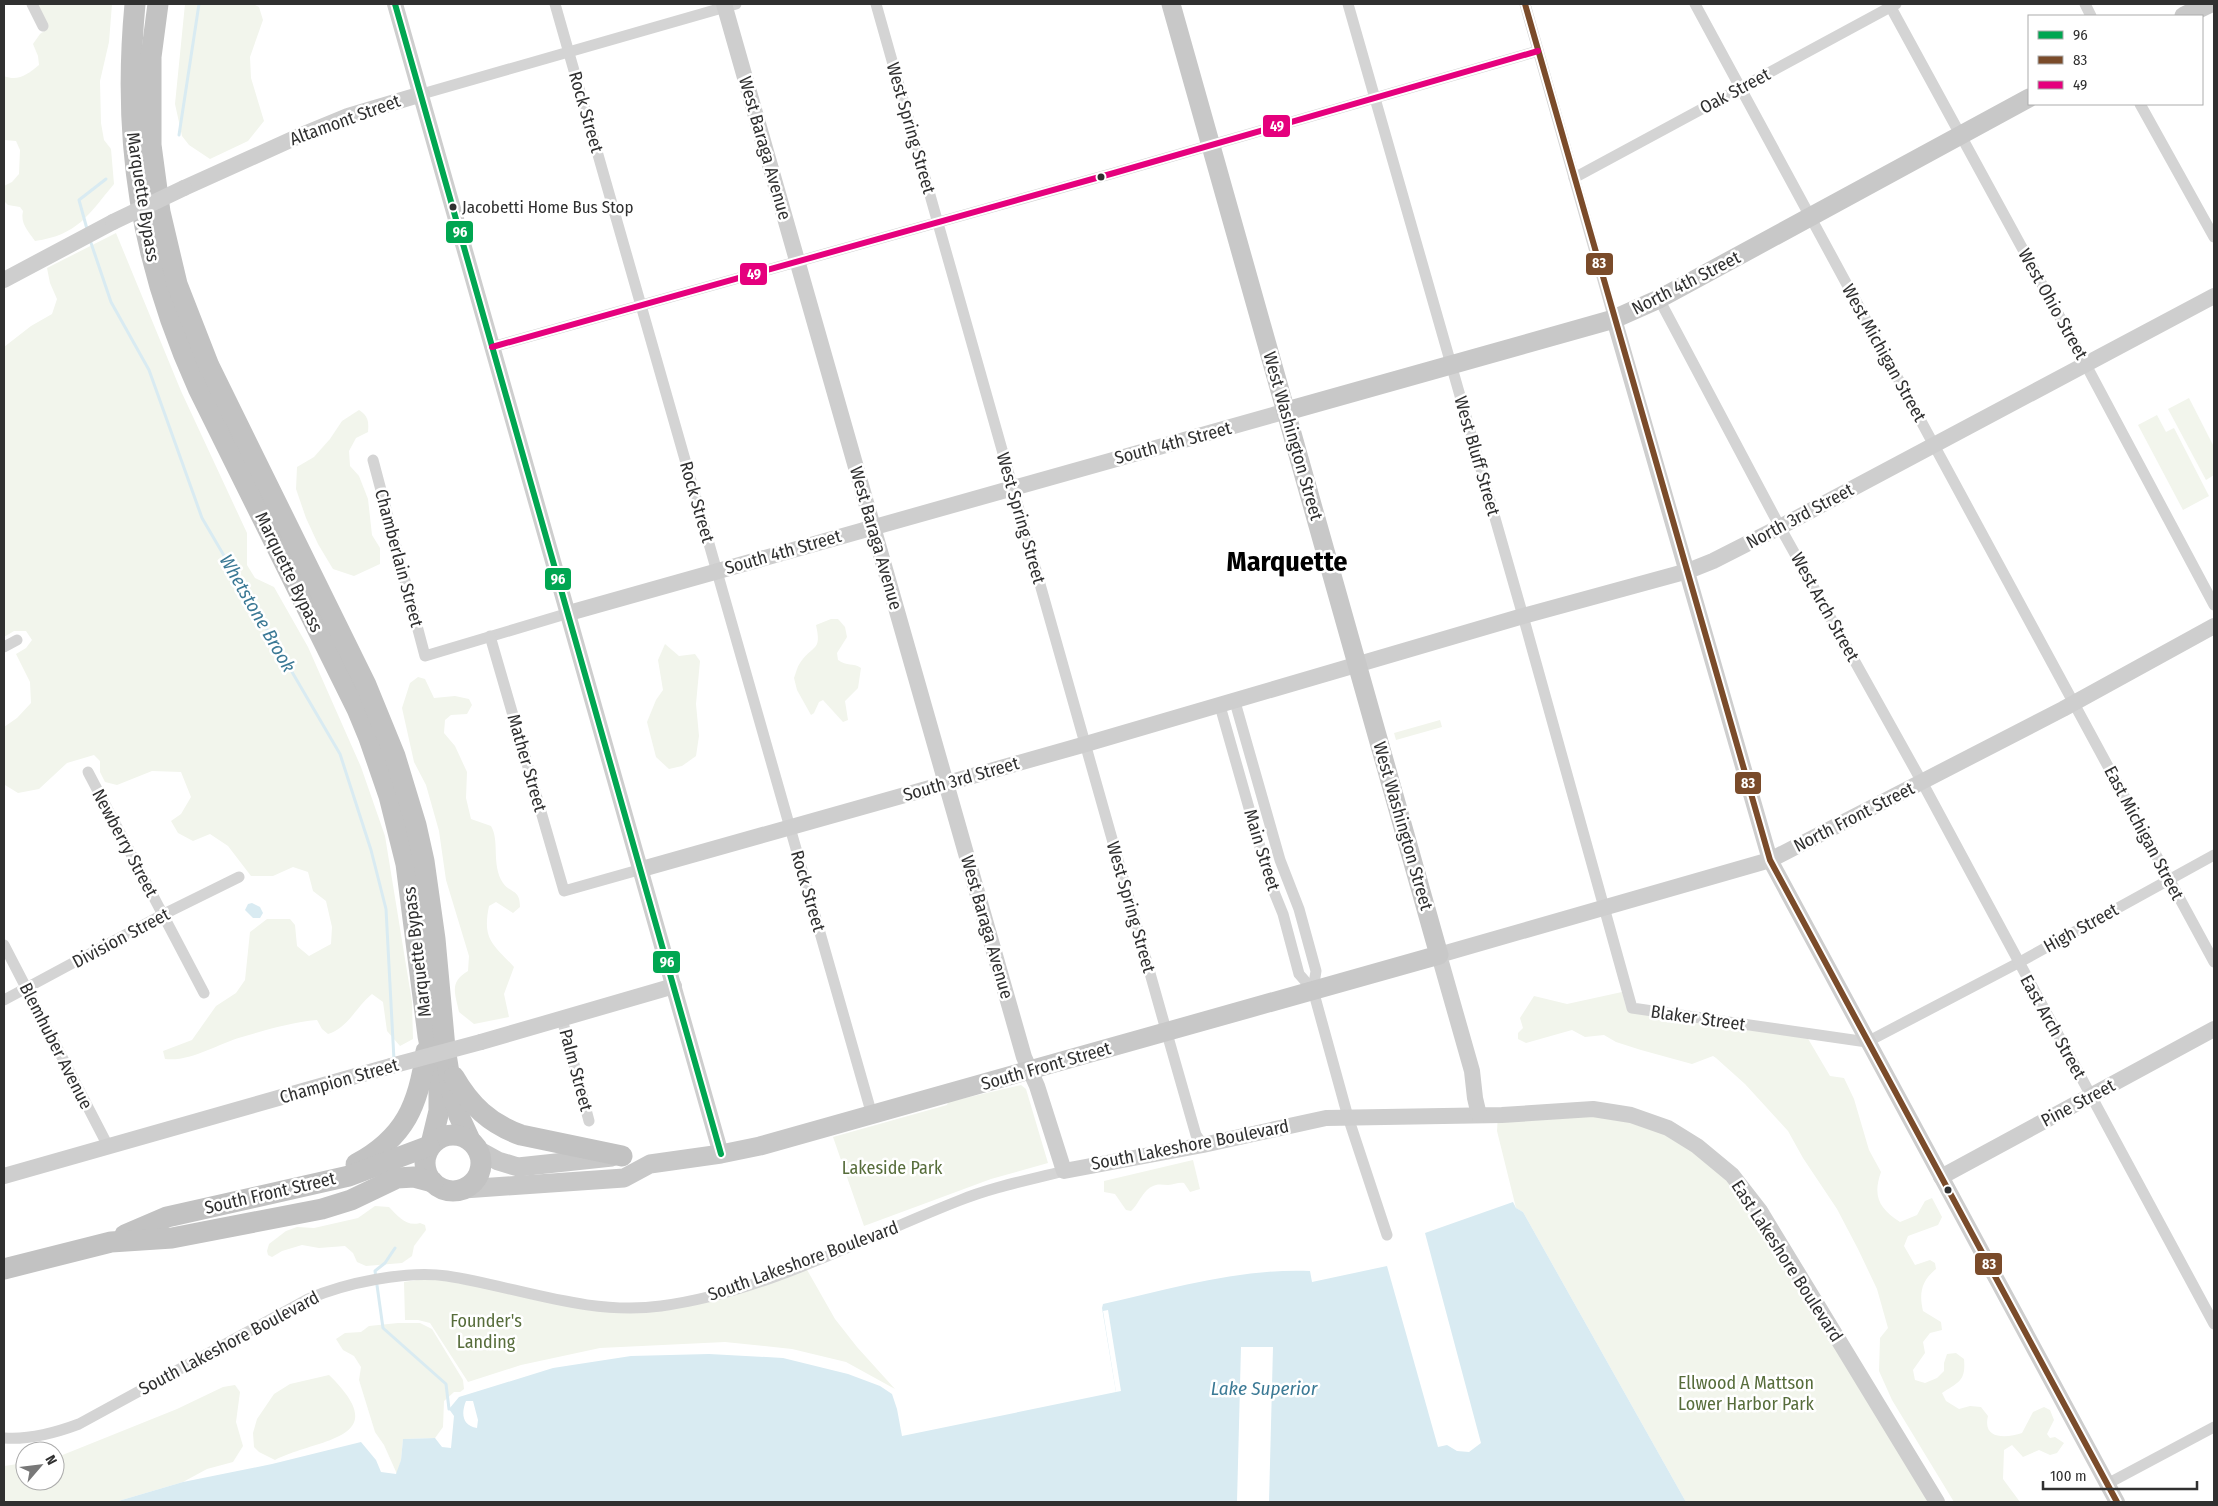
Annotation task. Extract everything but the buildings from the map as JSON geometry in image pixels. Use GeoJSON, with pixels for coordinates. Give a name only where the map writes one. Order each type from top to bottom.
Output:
{"type":"FeatureCollection","features":[{"type":"Feature","properties":{"kind":"highway","name":"Marquette Bypass"},"geometry":{"type":"LineString","coordinates":[[135,4],[131,59],[131,122],[142,213],[158,284],[182,351],[198,388],[338,670],[369,738],[389,796],[406,864],[428,1036],[439,1089],[439,1111],[430,1145]]}},
{"type":"Feature","properties":{"kind":"highway","name":"Marquette Bypass"},"geometry":{"type":"LineString","coordinates":[[158,4],[151,57],[151,145],[160,212],[175,274],[194,333],[209,366],[359,670],[395,756],[416,825],[424,861],[455,1104],[474,1145]]}},
{"type":"Feature","properties":{"kind":"highway"},"geometry":{"type":"LineString","coordinates":[[324,1181],[374,1154],[385,1146],[403,1125],[419,1091],[428,1036]]}},
{"type":"Feature","properties":{"kind":"highway"},"geometry":{"type":"LineString","coordinates":[[449,1067],[461,1089],[476,1109],[490,1121],[508,1131],[622,1156]]}},
{"type":"Feature","properties":{"kind":"highway"},"geometry":{"type":"LineString","coordinates":[[450,1134],[462,1135],[474,1145],[480,1166],[479,1173],[471,1185],[464,1189],[448,1191],[436,1186],[426,1163],[430,1145],[450,1134]]}},
{"type":"Feature","properties":{"kind":"highway","name":"South Front Street"},"geometry":{"type":"LineString","coordinates":[[4,1269],[111,1242],[167,1217],[358,1173],[430,1145]]}},
{"type":"Feature","properties":{"kind":"highway","name":"South Front Street"},"geometry":{"type":"LineString","coordinates":[[111,1242],[172,1238],[322,1209],[350,1200],[397,1178],[414,1177],[433,1182]]}},
{"type":"Feature","properties":{"kind":"main road","name":"West Washington Street"},"geometry":{"type":"LineString","coordinates":[[1171,4],[1439,955]]}},
{"type":"Feature","properties":{"kind":"main road","name":"North 4th Street"},"geometry":{"type":"LineString","coordinates":[[1287,411],[1614,319],[1659,299],[2028,99]]}},
{"type":"Feature","properties":{"kind":"main road","name":"South Front Street"},"geometry":{"type":"LineString","coordinates":[[464,1189],[624,1178],[650,1164],[721,1154],[760,1146],[1439,955]]}},
{"type":"Feature","properties":{"kind":"main road","name":"South Front Street"},"geometry":{"type":"LineString","coordinates":[[474,1145],[498,1161],[518,1167],[622,1156],[650,1164]]}},
{"type":"Feature","properties":{"kind":"street"},"geometry":{"type":"LineString","coordinates":[[32,4],[43,26]]}},
{"type":"Feature","properties":{"kind":"street"},"geometry":{"type":"LineString","coordinates":[[395,4],[642,869],[721,1154]]}},
{"type":"Feature","properties":{"kind":"street","name":"Rock Street"},"geometry":{"type":"LineString","coordinates":[[555,4],[872,1115]]}},
{"type":"Feature","properties":{"kind":"street","name":"West Spring Street"},"geometry":{"type":"LineString","coordinates":[[876,4],[1166,1031],[1196,1135],[1203,1144]]}},
{"type":"Feature","properties":{"kind":"street","name":"West Bluff Street"},"geometry":{"type":"LineString","coordinates":[[1348,4],[1523,616],[1603,908]]}},
{"type":"Feature","properties":{"kind":"street"},"geometry":{"type":"LineString","coordinates":[[1524,4],[1770,860],[2117,1502]]}},
{"type":"Feature","properties":{"kind":"street","name":"West Michigan Street"},"geometry":{"type":"LineString","coordinates":[[1695,4],[2074,703]]}},
{"type":"Feature","properties":{"kind":"street"},"geometry":{"type":"LineString","coordinates":[[2085,4],[2091,15]]}},
{"type":"Feature","properties":{"kind":"street","name":"Altamont Street"},"geometry":{"type":"LineString","coordinates":[[4,280],[113,222],[184,188],[348,116],[728,5]]}},
{"type":"Feature","properties":{"kind":"street","name":"West Baraga Avenue"},"geometry":{"type":"LineString","coordinates":[[728,5],[797,261],[1024,1056],[1031,1071],[1064,1171]]}},
{"type":"Feature","properties":{"kind":"street","name":"Oak Street"},"geometry":{"type":"LineString","coordinates":[[1574,178],[1892,5]]}},
{"type":"Feature","properties":{"kind":"street","name":"West Ohio Street"},"geometry":{"type":"LineString","coordinates":[[1892,5],[1960,135],[2214,605]]}},
{"type":"Feature","properties":{"kind":"street"},"geometry":{"type":"LineString","coordinates":[[492,347],[938,223],[1538,51]]}},
{"type":"Feature","properties":{"kind":"street"},"geometry":{"type":"LineString","coordinates":[[2141,105],[2214,237]]}},
{"type":"Feature","properties":{"kind":"street","name":"North 3rd Street"},"geometry":{"type":"LineString","coordinates":[[1358,666],[1523,616],[1688,571],[1713,561],[2214,296]]}},
{"type":"Feature","properties":{"kind":"street","name":"West Arch Street"},"geometry":{"type":"LineString","coordinates":[[1659,299],[1780,527],[1922,782]]}},
{"type":"Feature","properties":{"kind":"street","name":"South 4th Street"},"geometry":{"type":"LineString","coordinates":[[425,656],[717,571],[1287,411]]}},
{"type":"Feature","properties":{"kind":"street","name":"Chamberlain Street"},"geometry":{"type":"LineString","coordinates":[[374,460],[425,656]]}},
{"type":"Feature","properties":{"kind":"street","name":"North Front Street"},"geometry":{"type":"LineString","coordinates":[[1439,955],[1770,860],[2074,703],[2214,626]]}},
{"type":"Feature","properties":{"kind":"street","name":"Mather Street"},"geometry":{"type":"LineString","coordinates":[[490,636],[564,890]]}},
{"type":"Feature","properties":{"kind":"street"},"geometry":{"type":"LineString","coordinates":[[4,647],[17,640]]}},
{"type":"Feature","properties":{"kind":"street","name":"South 3rd Street"},"geometry":{"type":"LineString","coordinates":[[564,890],[790,828],[1358,666]]}},
{"type":"Feature","properties":{"kind":"street","name":"East Michigan Street"},"geometry":{"type":"LineString","coordinates":[[2074,703],[2214,962]]}},
{"type":"Feature","properties":{"kind":"street","name":"Main Street"},"geometry":{"type":"LineString","coordinates":[[1227,704],[1270,882],[1283,914],[1299,974],[1313,990]]}},
{"type":"Feature","properties":{"kind":"street","name":"Main Street"},"geometry":{"type":"LineString","coordinates":[[1227,704],[1280,860],[1299,909],[1316,971],[1313,990],[1348,1117],[1387,1235]]}},
{"type":"Feature","properties":{"kind":"street","name":"Newberry Street"},"geometry":{"type":"LineString","coordinates":[[88,772],[204,993]]}},
{"type":"Feature","properties":{"kind":"street","name":"East Arch Street"},"geometry":{"type":"LineString","coordinates":[[1922,782],[2214,1324]]}},
{"type":"Feature","properties":{"kind":"street","name":"High Street"},"geometry":{"type":"LineString","coordinates":[[1867,1042],[2018,963],[2214,855]]}},
{"type":"Feature","properties":{"kind":"street","name":"Division Street"},"geometry":{"type":"LineString","coordinates":[[4,1000],[162,915],[239,877]]}},
{"type":"Feature","properties":{"kind":"street","name":"Blaker Street"},"geometry":{"type":"LineString","coordinates":[[1603,908],[1632,1008],[1867,1042]]}},
{"type":"Feature","properties":{"kind":"street","name":"Blemhuber Avenue"},"geometry":{"type":"LineString","coordinates":[[4,945],[108,1146]]}},
{"type":"Feature","properties":{"kind":"street"},"geometry":{"type":"LineString","coordinates":[[1439,955],[1472,1071],[1479,1115]]}},
{"type":"Feature","properties":{"kind":"street","name":"Champion Street"},"geometry":{"type":"LineString","coordinates":[[4,1176],[674,986]]}},
{"type":"Feature","properties":{"kind":"street","name":"Palm Street"},"geometry":{"type":"LineString","coordinates":[[562,1018],[589,1120]]}},
{"type":"Feature","properties":{"kind":"street","name":"Pine Street"},"geometry":{"type":"LineString","coordinates":[[1941,1177],[2214,1030]]}},
{"type":"Feature","properties":{"kind":"street","name":"East Lakeshore Boulevard"},"geometry":{"type":"LineString","coordinates":[[1479,1115],[1593,1109],[1632,1115],[1668,1128],[1697,1146],[1732,1175],[1760,1211],[1936,1502]]}},
{"type":"Feature","properties":{"kind":"street","name":"South Lakeshore Boulevard"},"geometry":{"type":"LineString","coordinates":[[4,1438],[44,1435],[79,1424],[308,1299],[336,1288],[418,1275],[446,1276],[590,1306],[658,1306],[695,1300],[734,1290],[808,1263],[959,1200],[999,1187],[1064,1171],[1326,1118],[1479,1115]]}},
{"type":"Feature","properties":{"kind":"street"},"geometry":{"type":"LineString","coordinates":[[2107,1484],[2214,1428]]}},
{"type":"Feature","properties":{"kind":"green space"},"geometry":{"type":"Polygon","coordinates":[[[37,4],[112,4],[109,42],[100,81],[101,123],[104,140],[111,149],[114,184],[89,214],[72,229],[50,238],[35,241],[27,230],[22,215],[23,211],[20,207],[8,205],[4,201],[4,186],[12,182],[19,174],[20,150],[16,141],[4,140],[4,76],[18,78],[39,65],[38,56],[33,44],[40,34],[46,30],[37,4]]]}},
{"type":"Feature","properties":{"kind":"green space"},"geometry":{"type":"Polygon","coordinates":[[[185,4],[253,4],[259,7],[263,20],[250,57],[251,78],[264,121],[248,141],[210,159],[189,145],[182,136],[175,104],[185,4]]]}},
{"type":"Feature","properties":{"kind":"green space"},"geometry":{"type":"Polygon","coordinates":[[[116,233],[181,391],[247,533],[247,565],[255,578],[274,587],[308,647],[361,767],[385,836],[412,1002],[413,1039],[400,1046],[387,1031],[383,1002],[372,994],[341,1027],[328,1034],[322,1029],[317,1020],[308,1021],[242,1037],[184,1058],[165,1059],[163,1051],[192,1040],[216,1006],[236,993],[245,980],[250,932],[267,919],[290,919],[295,925],[297,946],[309,956],[331,944],[332,927],[326,901],[313,891],[308,872],[293,867],[273,876],[251,876],[228,846],[210,834],[193,841],[178,833],[171,821],[181,814],[191,797],[181,772],[152,771],[117,785],[105,782],[100,772],[100,761],[94,755],[67,763],[39,789],[18,793],[5,785],[4,727],[17,718],[31,703],[30,682],[16,654],[26,648],[32,640],[26,631],[14,631],[4,637],[4,347],[31,326],[52,314],[57,299],[50,283],[47,268],[116,233]]]}},
{"type":"Feature","properties":{"kind":"green space"},"geometry":{"type":"Polygon","coordinates":[[[2189,398],[2214,447],[2214,475],[2206,480],[2168,409],[2189,398]]]}},
{"type":"Feature","properties":{"kind":"green space"},"geometry":{"type":"Polygon","coordinates":[[[359,410],[367,419],[368,432],[356,438],[349,451],[350,466],[359,476],[368,499],[372,535],[380,548],[380,564],[354,576],[333,569],[318,544],[296,489],[297,467],[314,457],[330,439],[342,421],[359,410]]]}},
{"type":"Feature","properties":{"kind":"green space"},"geometry":{"type":"Polygon","coordinates":[[[2157,415],[2166,432],[2174,428],[2209,496],[2183,510],[2138,425],[2157,415]]]}},
{"type":"Feature","properties":{"kind":"green space"},"geometry":{"type":"Polygon","coordinates":[[[831,619],[838,619],[845,627],[847,637],[837,653],[838,660],[861,668],[858,688],[845,701],[848,720],[843,722],[823,700],[819,702],[814,713],[811,715],[797,690],[794,678],[800,663],[817,644],[818,634],[816,625],[831,619]]]}},
{"type":"Feature","properties":{"kind":"green space"},"geometry":{"type":"Polygon","coordinates":[[[665,644],[679,656],[695,654],[700,661],[696,704],[699,736],[696,756],[682,766],[669,769],[656,757],[647,722],[656,700],[663,690],[658,660],[665,644]]]}},
{"type":"Feature","properties":{"kind":"green space"},"geometry":{"type":"Polygon","coordinates":[[[418,677],[425,679],[434,698],[455,696],[469,699],[472,705],[467,714],[451,715],[445,720],[444,733],[455,746],[467,772],[466,798],[471,819],[491,826],[494,832],[499,876],[506,886],[517,894],[520,901],[520,907],[513,913],[496,902],[489,906],[487,917],[488,934],[491,941],[514,967],[504,994],[509,1017],[474,1024],[459,1012],[455,989],[458,979],[468,971],[469,956],[446,880],[439,831],[426,785],[414,762],[402,708],[410,683],[418,677]]]}},
{"type":"Feature","properties":{"kind":"green space"},"geometry":{"type":"Polygon","coordinates":[[[1440,720],[1442,727],[1396,740],[1394,733],[1440,720]]]}},
{"type":"Feature","properties":{"kind":"green space"},"geometry":{"type":"Polygon","coordinates":[[[1622,992],[1626,1007],[1807,1037],[1830,1076],[1844,1078],[1854,1099],[1869,1150],[1881,1172],[1877,1189],[1883,1207],[1900,1222],[1917,1215],[1925,1201],[1932,1198],[1942,1217],[1938,1225],[1908,1236],[1904,1246],[1915,1265],[1930,1260],[1935,1263],[1936,1269],[1927,1278],[1922,1288],[1922,1305],[1923,1311],[1941,1322],[1942,1330],[1930,1333],[1923,1342],[1925,1353],[1913,1370],[1915,1380],[1925,1383],[1937,1378],[1944,1371],[1947,1354],[1956,1353],[1964,1359],[1964,1372],[1957,1383],[1942,1393],[1946,1401],[1959,1409],[1970,1406],[1981,1407],[1988,1416],[1987,1424],[1992,1433],[2003,1436],[2022,1433],[2033,1412],[2044,1407],[2050,1410],[2054,1420],[2047,1434],[2050,1438],[2055,1437],[2064,1443],[2057,1453],[2050,1455],[2039,1450],[2023,1457],[2012,1445],[2004,1450],[2003,1479],[2020,1502],[1954,1502],[1892,1400],[1879,1371],[1880,1338],[1888,1328],[1877,1289],[1858,1249],[1837,1209],[1803,1158],[1788,1131],[1745,1084],[1713,1056],[1692,1064],[1616,1042],[1604,1035],[1585,1037],[1572,1030],[1526,1043],[1518,1039],[1518,1033],[1523,1028],[1520,1018],[1534,996],[1567,1004],[1622,992]]]}},
{"type":"Feature","properties":{"kind":"green space","name":"Lakeside Park"},"geometry":{"type":"Polygon","coordinates":[[[1021,1085],[1026,1089],[1048,1163],[991,1179],[864,1226],[833,1137],[947,1105],[948,1102],[1021,1085]]]}},
{"type":"Feature","properties":{"kind":"green space","name":"Ellwood A Mattson Lower Harbor Park"},"geometry":{"type":"Polygon","coordinates":[[[1498,1115],[1631,1115],[1732,1175],[1937,1502],[1686,1502],[1523,1212],[1516,1208],[1497,1131],[1498,1115]]]}},
{"type":"Feature","properties":{"kind":"green space"},"geometry":{"type":"Polygon","coordinates":[[[1193,1160],[1200,1189],[1190,1192],[1184,1183],[1156,1185],[1145,1192],[1131,1211],[1126,1210],[1115,1194],[1104,1192],[1104,1181],[1193,1160]]]}},
{"type":"Feature","properties":{"kind":"green space"},"geometry":{"type":"Polygon","coordinates":[[[375,1206],[389,1207],[406,1222],[425,1225],[426,1230],[414,1246],[412,1256],[402,1263],[366,1266],[357,1262],[353,1253],[345,1246],[319,1248],[302,1245],[282,1251],[272,1257],[268,1255],[269,1244],[286,1231],[297,1227],[314,1228],[358,1218],[375,1206]]]}},
{"type":"Feature","properties":{"kind":"green space","name":"Founder's Landing"},"geometry":{"type":"Polygon","coordinates":[[[806,1268],[835,1319],[857,1347],[895,1389],[846,1362],[792,1349],[725,1342],[600,1348],[521,1365],[468,1382],[430,1323],[418,1320],[405,1320],[404,1282],[430,1278],[640,1310],[806,1268]]]}},
{"type":"Feature","properties":{"kind":"green space"},"geometry":{"type":"Polygon","coordinates":[[[420,1323],[432,1329],[463,1380],[464,1389],[460,1392],[454,1392],[444,1401],[443,1427],[435,1438],[403,1439],[401,1460],[397,1474],[384,1445],[375,1432],[359,1380],[361,1367],[354,1356],[343,1350],[336,1339],[345,1333],[361,1332],[369,1326],[420,1323]]]}},
{"type":"Feature","properties":{"kind":"green space"},"geometry":{"type":"Polygon","coordinates":[[[329,1375],[348,1397],[355,1413],[353,1425],[343,1434],[328,1441],[275,1460],[259,1452],[254,1447],[253,1433],[257,1419],[274,1394],[290,1384],[329,1375]]]}},
{"type":"Feature","properties":{"kind":"green space"},"geometry":{"type":"Polygon","coordinates":[[[235,1385],[240,1392],[236,1422],[243,1446],[233,1462],[207,1469],[183,1482],[115,1502],[4,1502],[4,1466],[15,1464],[15,1491],[65,1491],[65,1454],[177,1409],[223,1387],[235,1385]]]}},
{"type":"Feature","properties":{"kind":"water"},"geometry":{"type":"Polygon","coordinates":[[[252,903],[260,907],[263,913],[260,918],[253,918],[245,910],[248,904],[252,903]]]}},
{"type":"Feature","properties":{"kind":"water","name":"Lake Superior"},"geometry":{"type":"Polygon","coordinates":[[[1513,1202],[1516,1208],[1523,1212],[1686,1502],[115,1502],[183,1482],[272,1464],[361,1442],[376,1460],[381,1472],[396,1474],[401,1460],[403,1439],[435,1438],[442,1447],[451,1448],[454,1416],[449,1409],[459,1397],[553,1368],[631,1356],[709,1354],[783,1358],[848,1374],[880,1386],[892,1394],[902,1436],[1116,1392],[1102,1308],[1103,1304],[1232,1276],[1284,1271],[1310,1271],[1312,1282],[1387,1266],[1438,1447],[1447,1445],[1457,1451],[1469,1452],[1481,1443],[1425,1233],[1513,1202]],[[466,1401],[463,1414],[468,1425],[477,1428],[478,1420],[473,1401],[466,1401]]]}},
{"type":"Feature","properties":{"kind":"pier"},"geometry":{"type":"Polygon","coordinates":[[[1108,1310],[1121,1391],[1116,1392],[1103,1311],[1108,1310]]]}},
{"type":"Feature","properties":{"kind":"pier"},"geometry":{"type":"Polygon","coordinates":[[[1241,1347],[1273,1347],[1269,1502],[1237,1502],[1241,1347]]]}},
{"type":"Feature","properties":{"kind":"waterway","name":"Whetstone Brook"},"geometry":{"type":"LineString","coordinates":[[179,135],[199,4]]}},
{"type":"Feature","properties":{"kind":"waterway","name":"Whetstone Brook"},"geometry":{"type":"LineString","coordinates":[[87,229],[79,200],[106,179]]}},
{"type":"Feature","properties":{"kind":"waterway","name":"Whetstone Brook"},"geometry":{"type":"LineString","coordinates":[[90,240],[111,302],[149,370],[202,518],[340,754],[371,850],[386,909],[394,1060]]}},
{"type":"Feature","properties":{"kind":"waterway","name":"Whetstone Brook"},"geometry":{"type":"LineString","coordinates":[[395,1248],[385,1263],[375,1271],[383,1328],[446,1384],[449,1409]]}},
{"type":"Feature","properties":{"kind":"transit line","name":"96"},"geometry":{"type":"LineString","coordinates":[[395,4],[721,1154]]}},
{"type":"Feature","properties":{"kind":"transit line","name":"83"},"geometry":{"type":"LineString","coordinates":[[1525,4],[1770,860],[2117,1502]]}},
{"type":"Feature","properties":{"kind":"transit line","name":"49"},"geometry":{"type":"LineString","coordinates":[[492,347],[1114,173],[1538,51]]}},
{"type":"Feature","properties":{"kind":"place","name":"Jacobetti Home Bus Stop"},"geometry":{"type":"Point","coordinates":[453,207]}},
{"type":"Feature","properties":{"kind":"district","name":"Marquette"},"geometry":{"type":"Point","coordinates":[1287,561]}}]}
